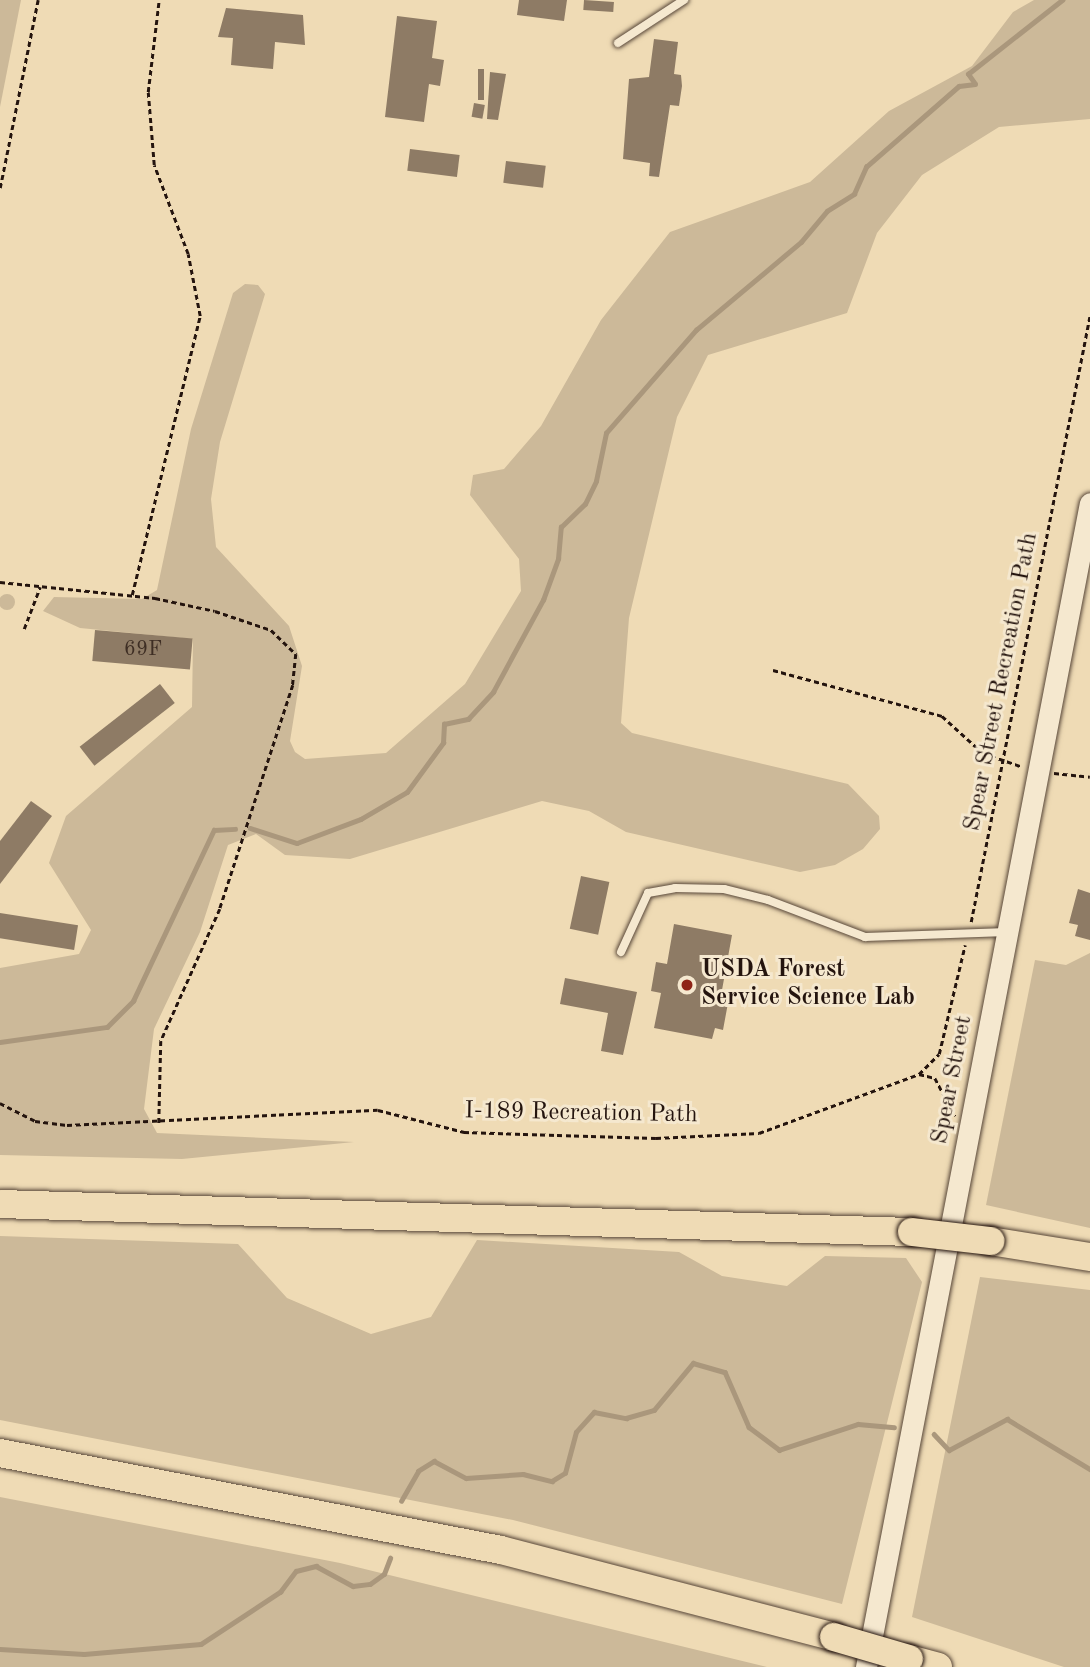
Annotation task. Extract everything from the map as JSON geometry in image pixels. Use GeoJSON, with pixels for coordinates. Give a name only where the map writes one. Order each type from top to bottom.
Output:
{"type":"FeatureCollection","features":[{"type":"Feature","properties":{"kind":"highway"},"geometry":{"type":"LineString","coordinates":[[0,1204],[912,1232],[1090,1257]]}},
{"type":"Feature","properties":{"kind":"highway"},"geometry":{"type":"LineString","coordinates":[[0,1453],[489,1547],[834,1637],[938,1667]]}},
{"type":"Feature","properties":{"kind":"main road","name":"Spear Street"},"geometry":{"type":"LineString","coordinates":[[866,1667],[1010,931],[1090,503]]}},
{"type":"Feature","properties":{"kind":"lane"},"geometry":{"type":"LineString","coordinates":[[618,43],[684,0]]}},
{"type":"Feature","properties":{"kind":"lane"},"geometry":{"type":"LineString","coordinates":[[621,952],[648,893],[675,888],[724,889],[768,900],[865,937],[968,935],[1010,931]]}},
{"type":"Feature","properties":{"kind":"path"},"geometry":{"type":"LineString","coordinates":[[0,188],[38,0]]}},
{"type":"Feature","properties":{"kind":"path"},"geometry":{"type":"LineString","coordinates":[[132,595],[200,316],[188,254],[153,165],[148,92],[159,0]]}},
{"type":"Feature","properties":{"kind":"path","name":"Spear Street Recreation Path"},"geometry":{"type":"LineString","coordinates":[[939,1054],[1006,762],[1090,315]]}},
{"type":"Feature","properties":{"kind":"path"},"geometry":{"type":"LineString","coordinates":[[0,582],[132,595],[271,630],[296,654],[293,685],[220,909],[161,1041],[159,1123]]}},
{"type":"Feature","properties":{"kind":"path"},"geometry":{"type":"LineString","coordinates":[[23,629],[40,587]]}},
{"type":"Feature","properties":{"kind":"path"},"geometry":{"type":"LineString","coordinates":[[773,670],[943,716],[964,740],[1006,762],[1038,771],[1090,776]]}},
{"type":"Feature","properties":{"kind":"path","name":"I-189 Recreation Path"},"geometry":{"type":"LineString","coordinates":[[0,1103],[35,1121],[67,1125],[159,1123],[378,1110],[464,1132],[656,1138],[759,1133],[919,1074],[939,1054]]}},
{"type":"Feature","properties":{"kind":"path"},"geometry":{"type":"LineString","coordinates":[[919,1074],[935,1078],[958,1122]]}},
{"type":"Feature","properties":{"kind":"shaded area"},"geometry":{"type":"Polygon","coordinates":[[[0,0],[21,0],[0,107],[0,0]]]}},
{"type":"Feature","properties":{"kind":"shaded area"},"geometry":{"type":"Polygon","coordinates":[[[1034,0],[1090,0],[1090,119],[999,127],[922,175],[877,233],[847,313],[708,355],[677,417],[629,618],[621,723],[632,733],[848,784],[879,816],[880,829],[863,849],[835,865],[800,872],[626,832],[589,811],[542,801],[350,859],[285,855],[256,834],[228,845],[200,932],[154,1029],[144,1109],[157,1133],[354,1142],[182,1159],[0,1155],[0,968],[79,954],[91,930],[49,863],[66,816],[192,707],[193,639],[80,628],[43,611],[54,597],[142,599],[157,590],[191,429],[233,293],[245,284],[258,285],[265,294],[220,442],[211,499],[216,547],[289,626],[302,666],[290,741],[295,752],[305,759],[386,753],[465,684],[521,591],[519,559],[470,495],[473,475],[504,469],[541,426],[601,320],[670,232],[810,182],[889,111],[972,66],[1013,12],[1034,0]]]}},
{"type":"Feature","properties":{"kind":"shaded area"},"geometry":{"type":"Polygon","coordinates":[[[7,594],[13,596],[13,608],[7,610],[1,608],[-1,602],[1,596],[7,594]]]}},
{"type":"Feature","properties":{"kind":"shaded area"},"geometry":{"type":"Polygon","coordinates":[[[1090,953],[1090,1228],[986,1205],[1035,960],[1066,965],[1090,953]]]}},
{"type":"Feature","properties":{"kind":"shaded area"},"geometry":{"type":"Polygon","coordinates":[[[0,1236],[238,1244],[287,1298],[371,1334],[431,1317],[477,1240],[679,1252],[722,1276],[787,1286],[825,1256],[906,1258],[922,1282],[842,1604],[513,1520],[0,1420],[0,1236]]]}},
{"type":"Feature","properties":{"kind":"shaded area"},"geometry":{"type":"Polygon","coordinates":[[[980,1277],[1090,1290],[1090,1667],[1064,1667],[912,1617],[980,1277]]]}},
{"type":"Feature","properties":{"kind":"shaded area"},"geometry":{"type":"Polygon","coordinates":[[[0,1497],[340,1563],[767,1667],[0,1667],[0,1497]]]}},
{"type":"Feature","properties":{"kind":"building"},"geometry":{"type":"Polygon","coordinates":[[[519,0],[567,0],[564,21],[517,15],[519,0]]]}},
{"type":"Feature","properties":{"kind":"building"},"geometry":{"type":"Polygon","coordinates":[[[584,0],[614,2],[613,12],[583,10],[584,0]]]}},
{"type":"Feature","properties":{"kind":"building"},"geometry":{"type":"Polygon","coordinates":[[[226,8],[303,15],[305,45],[275,42],[273,69],[231,65],[233,38],[218,37],[226,8]]]}},
{"type":"Feature","properties":{"kind":"building"},"geometry":{"type":"Polygon","coordinates":[[[397,16],[437,21],[432,58],[444,60],[440,86],[429,84],[424,122],[385,117],[397,16]]]}},
{"type":"Feature","properties":{"kind":"building"},"geometry":{"type":"Polygon","coordinates":[[[654,39],[678,42],[674,74],[681,75],[682,86],[679,106],[670,105],[659,177],[649,176],[650,163],[623,159],[629,79],[649,77],[654,39]]]}},
{"type":"Feature","properties":{"kind":"building"},"geometry":{"type":"Polygon","coordinates":[[[478,69],[484,69],[484,100],[478,100],[478,69]]]}},
{"type":"Feature","properties":{"kind":"building"},"geometry":{"type":"Polygon","coordinates":[[[490,72],[506,74],[498,120],[487,119],[490,72]]]}},
{"type":"Feature","properties":{"kind":"building"},"geometry":{"type":"Polygon","coordinates":[[[474,103],[485,105],[482,119],[472,117],[474,103]]]}},
{"type":"Feature","properties":{"kind":"building"},"geometry":{"type":"Polygon","coordinates":[[[410,149],[460,155],[457,177],[407,171],[410,149]]]}},
{"type":"Feature","properties":{"kind":"building"},"geometry":{"type":"Polygon","coordinates":[[[506,161],[546,166],[543,188],[503,183],[506,161]]]}},
{"type":"Feature","properties":{"kind":"building"},"geometry":{"type":"Polygon","coordinates":[[[95,630],[193,639],[190,669],[92,661],[95,630]]]}},
{"type":"Feature","properties":{"kind":"building"},"geometry":{"type":"Polygon","coordinates":[[[160,684],[175,703],[94,766],[80,747],[160,684]]]}},
{"type":"Feature","properties":{"kind":"building"},"geometry":{"type":"Polygon","coordinates":[[[31,801],[52,816],[0,884],[0,841],[31,801]]]}},
{"type":"Feature","properties":{"kind":"building"},"geometry":{"type":"Polygon","coordinates":[[[581,876],[609,882],[598,935],[570,929],[581,876]]]}},
{"type":"Feature","properties":{"kind":"building"},"geometry":{"type":"Polygon","coordinates":[[[1078,889],[1090,893],[1090,940],[1075,936],[1078,925],[1069,923],[1078,889]]]}},
{"type":"Feature","properties":{"kind":"building"},"geometry":{"type":"Polygon","coordinates":[[[0,913],[78,925],[74,950],[0,938],[0,913]]]}},
{"type":"Feature","properties":{"kind":"building","name":"USDA Forest Service Science Lab"},"geometry":{"type":"Polygon","coordinates":[[[674,924],[732,935],[720,1001],[728,1003],[723,1030],[715,1028],[712,1039],[654,1028],[661,993],[651,991],[656,962],[667,964],[674,924]]]}},
{"type":"Feature","properties":{"kind":"building"},"geometry":{"type":"Polygon","coordinates":[[[565,978],[637,992],[623,1055],[601,1051],[608,1013],[560,1004],[565,978]]]}},
{"type":"Feature","properties":{"kind":"waterway"},"geometry":{"type":"LineString","coordinates":[[250,828],[297,843],[361,819],[407,792],[443,743],[444,724],[468,719],[493,692],[543,600],[558,559],[561,527],[585,504],[596,481],[606,433],[696,330],[801,242],[827,211],[854,194],[866,167],[959,86],[975,84],[968,74],[1062,0]]}},
{"type":"Feature","properties":{"kind":"waterway"},"geometry":{"type":"LineString","coordinates":[[0,1042],[107,1027],[133,1001],[214,830],[235,829]]}},
{"type":"Feature","properties":{"kind":"waterway"},"geometry":{"type":"LineString","coordinates":[[401,1501],[418,1471],[434,1461],[466,1478],[523,1474],[552,1481],[565,1473],[576,1432],[594,1412],[626,1418],[654,1410],[693,1363],[725,1372],[749,1427],[779,1450],[858,1424],[894,1427]]}},
{"type":"Feature","properties":{"kind":"waterway"},"geometry":{"type":"LineString","coordinates":[[934,1434],[949,1450],[1007,1419],[1090,1469]]}},
{"type":"Feature","properties":{"kind":"waterway"},"geometry":{"type":"LineString","coordinates":[[0,1649],[84,1654],[201,1644],[280,1592],[296,1571],[316,1566],[353,1586],[370,1584],[384,1574],[390,1558]]}},
{"type":"Feature","properties":{"kind":"place","name":"USDA Forest Service Science Lab"},"geometry":{"type":"Point","coordinates":[687,985]}}]}
